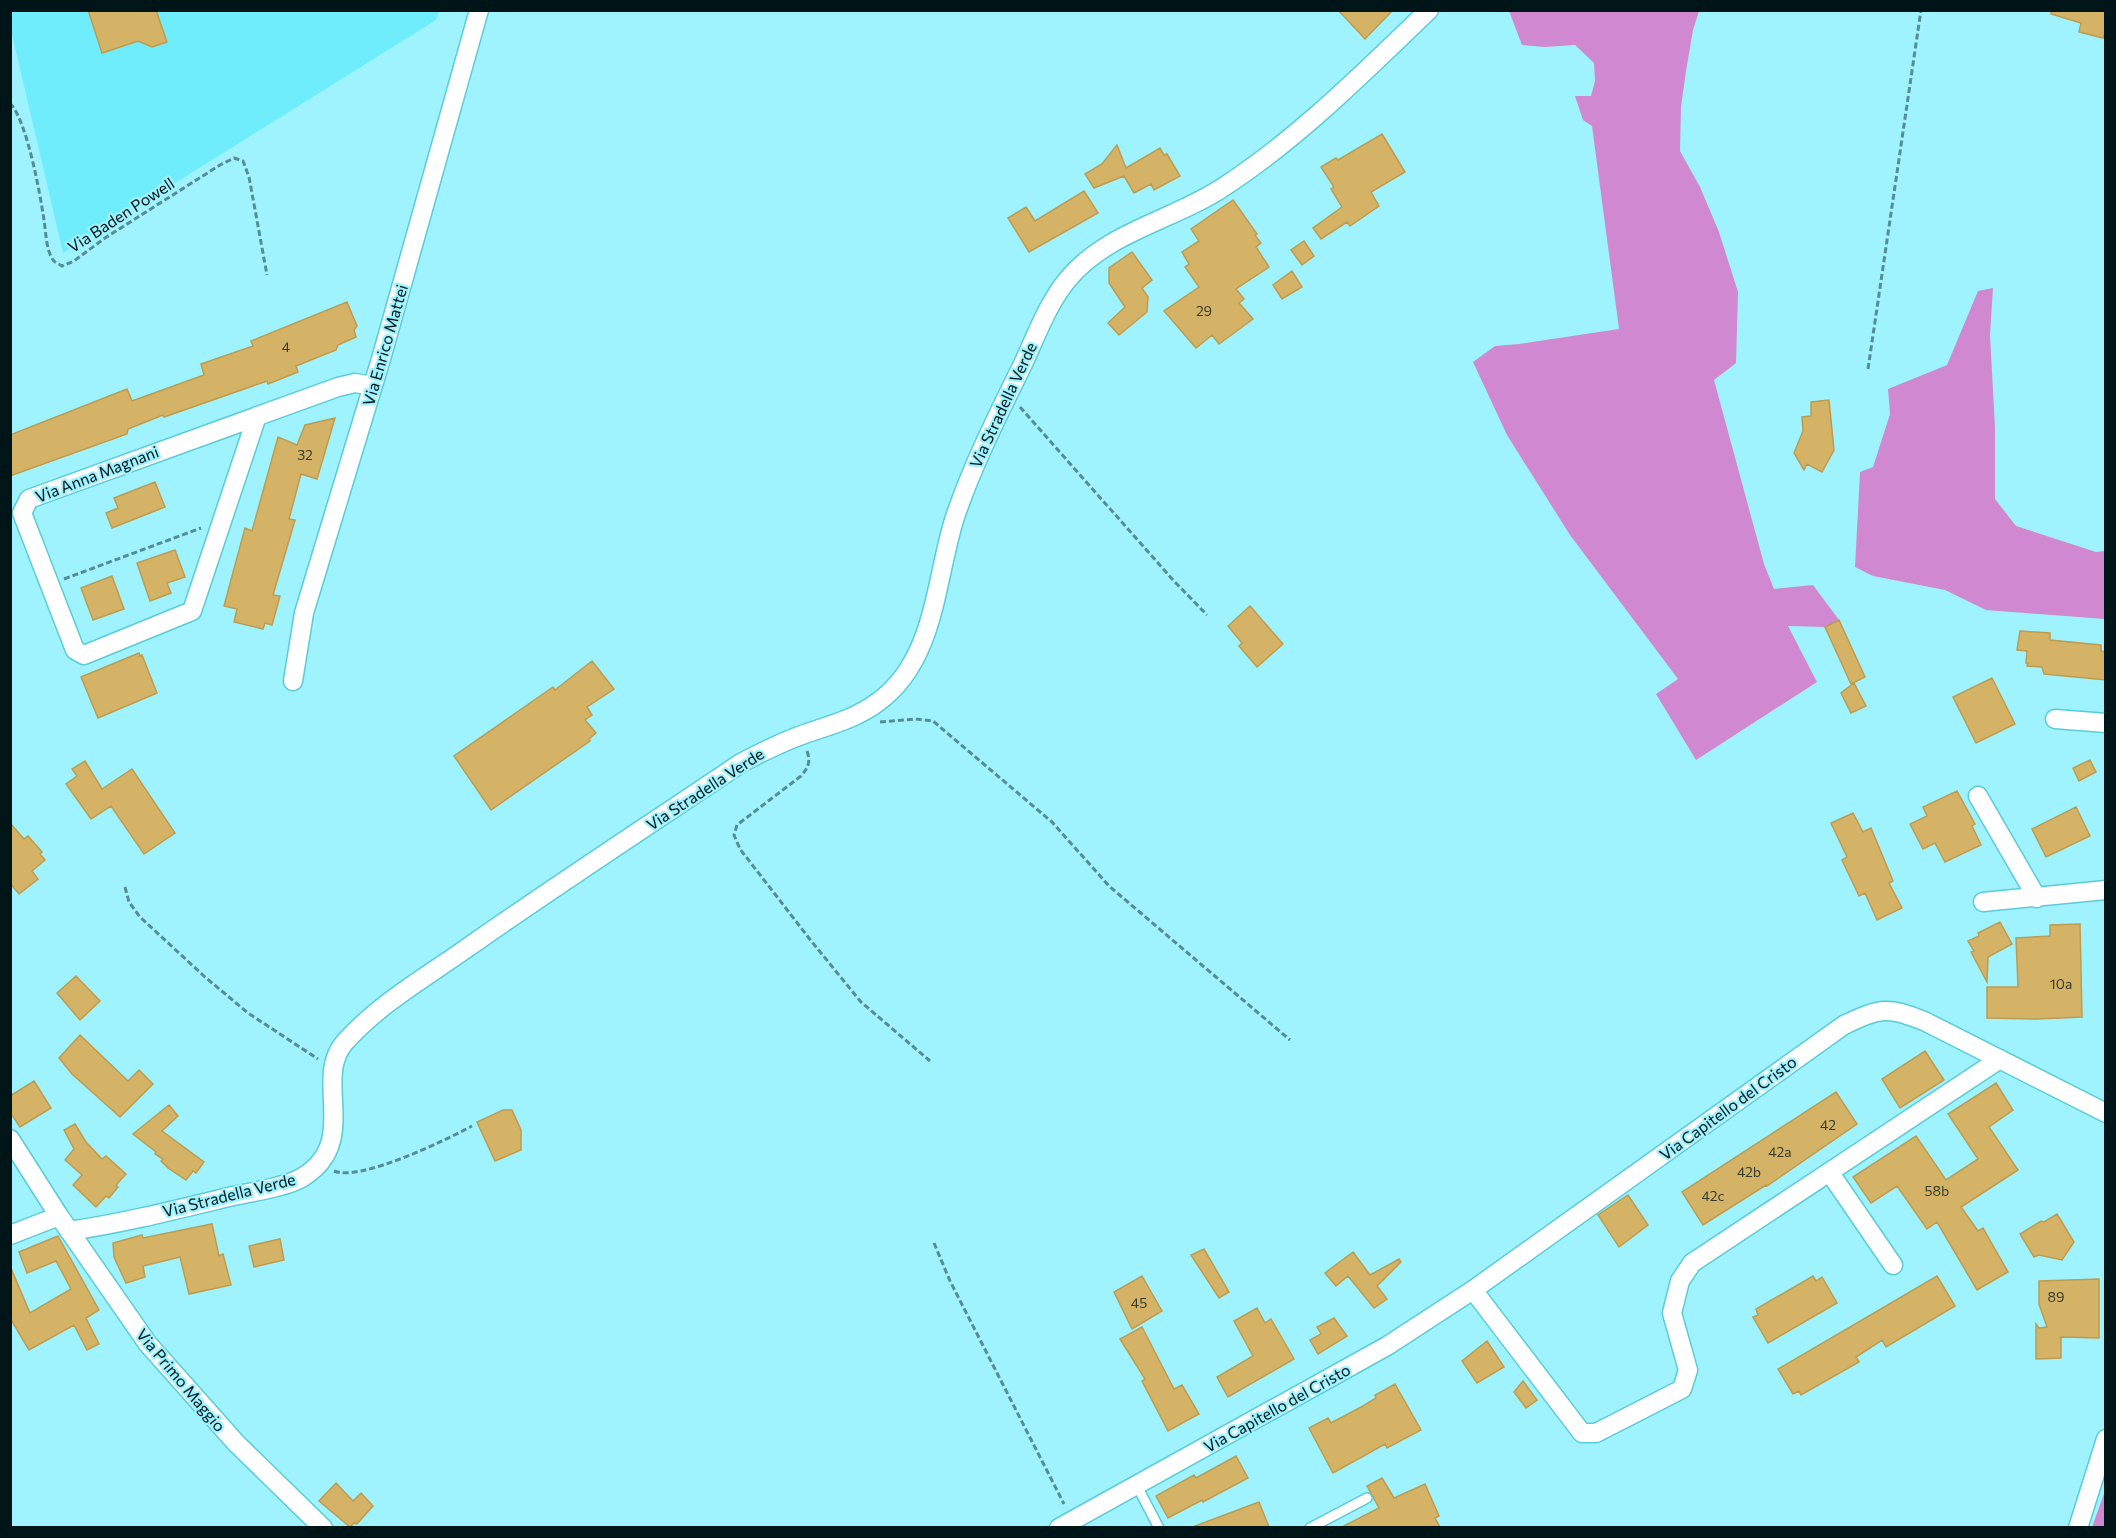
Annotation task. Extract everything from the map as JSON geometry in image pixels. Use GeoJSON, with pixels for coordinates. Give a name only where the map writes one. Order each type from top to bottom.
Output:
{"type":"FeatureCollection","features":[{"type":"Feature","properties":{"kind":"street","name":"Via Enrico Mattei"},"geometry":{"type":"LineString","coordinates":[[293,681],[304,613],[373,386],[479,10]]}},
{"type":"Feature","properties":{"kind":"street","name":"Via Stradella Verde"},"geometry":{"type":"LineString","coordinates":[[64,1223],[268,1189],[302,1178],[320,1162],[333,1140],[335,1108],[333,1067],[343,1044],[362,1024],[520,911],[741,764],[773,746],[849,720],[879,702],[901,679],[920,650],[954,520],[964,491],[987,436],[1050,307],[1068,279],[1093,255],[1128,234],[1185,210],[1224,187],[1269,155],[1352,84],[1429,10]]}},
{"type":"Feature","properties":{"kind":"street","name":"Via Anna Magnani"},"geometry":{"type":"LineString","coordinates":[[257,416],[192,611],[84,655],[75,650],[22,513],[29,499],[225,427],[338,387],[355,383],[373,386]]}},
{"type":"Feature","properties":{"kind":"street"},"geometry":{"type":"LineString","coordinates":[[225,427],[244,453]]}},
{"type":"Feature","properties":{"kind":"street"},"geometry":{"type":"LineString","coordinates":[[2055,719],[2106,723]]}},
{"type":"Feature","properties":{"kind":"street"},"geometry":{"type":"LineString","coordinates":[[1978,796],[2037,898]]}},
{"type":"Feature","properties":{"kind":"street"},"geometry":{"type":"LineString","coordinates":[[1983,902],[2106,890]]}},
{"type":"Feature","properties":{"kind":"street","name":"Via Capitello del Cristo"},"geometry":{"type":"LineString","coordinates":[[1072,1524],[1387,1346],[1473,1290],[1844,1025],[1873,1011],[1899,1011],[1924,1021],[2106,1113]]}},
{"type":"Feature","properties":{"kind":"street"},"geometry":{"type":"LineString","coordinates":[[1473,1290],[1582,1433],[1596,1433],[1682,1389],[1688,1370],[1672,1313],[1680,1281],[1692,1263],[2000,1059]]}},
{"type":"Feature","properties":{"kind":"street","name":"Via Primo Maggio"},"geometry":{"type":"LineString","coordinates":[[10,1139],[64,1223],[148,1344],[236,1443],[322,1527]]}},
{"type":"Feature","properties":{"kind":"street"},"geometry":{"type":"LineString","coordinates":[[1830,1173],[1893,1265]]}},
{"type":"Feature","properties":{"kind":"street"},"geometry":{"type":"LineString","coordinates":[[10,1235],[64,1223]]}},
{"type":"Feature","properties":{"kind":"street"},"geometry":{"type":"LineString","coordinates":[[2078,1527],[2106,1439]]}},
{"type":"Feature","properties":{"kind":"lane"},"geometry":{"type":"LineString","coordinates":[[1137,1486],[1159,1527]]}},
{"type":"Feature","properties":{"kind":"lane"},"geometry":{"type":"LineString","coordinates":[[1310,1527],[1367,1498]]}},
{"type":"Feature","properties":{"kind":"path"},"geometry":{"type":"LineString","coordinates":[[1868,369],[1921,10]]}},
{"type":"Feature","properties":{"kind":"path","name":"Via Baden Powell"},"geometry":{"type":"LineString","coordinates":[[10,103],[16,110],[26,136],[53,260],[62,266],[74,261],[105,238],[234,158],[243,161],[249,177],[267,275]]}},
{"type":"Feature","properties":{"kind":"path"},"geometry":{"type":"LineString","coordinates":[[1010,390],[1023,412],[1207,615]]}},
{"type":"Feature","properties":{"kind":"path"},"geometry":{"type":"LineString","coordinates":[[50,585],[208,525],[220,529]]}},
{"type":"Feature","properties":{"kind":"path"},"geometry":{"type":"LineString","coordinates":[[879,722],[915,719],[933,721],[1052,822],[1108,886],[1290,1040]]}},
{"type":"Feature","properties":{"kind":"path"},"geometry":{"type":"LineString","coordinates":[[802,735],[810,757],[808,769],[801,777],[738,825],[734,835],[740,849],[861,1002],[930,1061]]}},
{"type":"Feature","properties":{"kind":"path"},"geometry":{"type":"LineString","coordinates":[[125,886],[129,902],[140,916],[205,977],[248,1013],[333,1067]]}},
{"type":"Feature","properties":{"kind":"path"},"geometry":{"type":"LineString","coordinates":[[320,1162],[337,1173],[357,1172],[437,1145],[472,1126]]}},
{"type":"Feature","properties":{"kind":"path"},"geometry":{"type":"LineString","coordinates":[[934,1243],[950,1281],[1072,1524]]}},
{"type":"Feature","properties":{"kind":"shaded area"},"geometry":{"type":"Polygon","coordinates":[[[10,11],[439,11],[436,20],[63,253],[11,30],[10,11]]]}},
{"type":"Feature","properties":{"kind":"shaded area"},"geometry":{"type":"Polygon","coordinates":[[[1509,11],[1699,11],[1693,30],[1681,107],[1680,151],[1700,187],[1719,232],[1738,292],[1736,363],[1714,380],[1764,564],[1774,589],[1813,585],[1839,620],[1825,627],[1788,626],[1817,682],[1696,760],[1656,694],[1678,679],[1570,535],[1507,435],[1473,362],[1495,346],[1619,329],[1592,126],[1583,120],[1575,96],[1591,96],[1595,81],[1594,63],[1575,45],[1545,47],[1522,45],[1509,11]]]}},
{"type":"Feature","properties":{"kind":"shaded area"},"geometry":{"type":"Polygon","coordinates":[[[1993,288],[1990,335],[1995,428],[1995,499],[2016,526],[2096,552],[2105,551],[2105,619],[1986,610],[1945,590],[1873,576],[1855,567],[1860,472],[1873,467],[1890,414],[1888,389],[1947,365],[1978,291],[1993,288]]]}},
{"type":"Feature","properties":{"kind":"shaded area"},"geometry":{"type":"Polygon","coordinates":[[[2105,1491],[2105,1527],[2092,1527],[2105,1491]]]}},
{"type":"Feature","properties":{"kind":"building"},"geometry":{"type":"Polygon","coordinates":[[[88,10],[156,10],[167,42],[152,47],[138,41],[102,53],[88,10]]]}},
{"type":"Feature","properties":{"kind":"building"},"geometry":{"type":"Polygon","coordinates":[[[1338,10],[1393,10],[1365,39],[1338,10]]]}},
{"type":"Feature","properties":{"kind":"building"},"geometry":{"type":"Polygon","coordinates":[[[2051,10],[2106,10],[2106,30],[2103,38],[2079,32],[2081,23],[2051,14],[2051,10]]]}},
{"type":"Feature","properties":{"kind":"building"},"geometry":{"type":"Polygon","coordinates":[[[1382,134],[1405,172],[1371,192],[1379,206],[1350,226],[1347,222],[1321,239],[1313,228],[1342,207],[1331,189],[1334,187],[1321,167],[1336,158],[1338,160],[1382,134]]]}},
{"type":"Feature","properties":{"kind":"building"},"geometry":{"type":"Polygon","coordinates":[[[1117,145],[1126,168],[1160,148],[1164,155],[1167,154],[1180,176],[1154,190],[1151,184],[1134,193],[1124,176],[1094,188],[1085,174],[1102,164],[1117,145]]]}},
{"type":"Feature","properties":{"kind":"building"},"geometry":{"type":"Polygon","coordinates":[[[1084,191],[1098,213],[1029,252],[1008,218],[1026,207],[1035,221],[1084,191]]]}},
{"type":"Feature","properties":{"kind":"building"},"geometry":{"type":"Polygon","coordinates":[[[1233,200],[1257,234],[1255,235],[1261,243],[1256,247],[1269,267],[1236,289],[1244,299],[1239,303],[1253,319],[1219,344],[1212,335],[1196,348],[1164,311],[1199,287],[1185,267],[1189,264],[1182,252],[1199,241],[1191,229],[1233,200]]]}},
{"type":"Feature","properties":{"kind":"building"},"geometry":{"type":"Polygon","coordinates":[[[1304,241],[1314,256],[1302,265],[1291,250],[1304,241]]]}},
{"type":"Feature","properties":{"kind":"building"},"geometry":{"type":"Polygon","coordinates":[[[1132,252],[1152,280],[1142,288],[1148,297],[1147,312],[1119,335],[1108,323],[1125,307],[1109,283],[1109,268],[1132,252]]]}},
{"type":"Feature","properties":{"kind":"building"},"geometry":{"type":"Polygon","coordinates":[[[1292,271],[1302,287],[1282,299],[1273,285],[1292,271]]]}},
{"type":"Feature","properties":{"kind":"building"},"geometry":{"type":"Polygon","coordinates":[[[347,302],[357,326],[354,330],[356,337],[338,345],[336,350],[296,366],[298,372],[268,384],[267,381],[164,417],[163,415],[128,429],[127,434],[10,476],[10,435],[127,389],[132,401],[204,375],[201,364],[253,346],[251,341],[347,302]]]}},
{"type":"Feature","properties":{"kind":"building"},"geometry":{"type":"Polygon","coordinates":[[[1829,400],[1834,450],[1822,472],[1807,464],[1804,470],[1794,453],[1803,431],[1802,417],[1811,416],[1811,402],[1829,400]]]}},
{"type":"Feature","properties":{"kind":"building"},"geometry":{"type":"Polygon","coordinates":[[[335,418],[317,479],[301,474],[289,519],[295,520],[273,595],[280,596],[272,625],[265,623],[263,629],[234,622],[237,609],[224,606],[245,528],[252,531],[278,437],[297,445],[305,425],[335,418]]]}},
{"type":"Feature","properties":{"kind":"building"},"geometry":{"type":"Polygon","coordinates":[[[155,482],[165,507],[112,528],[106,513],[118,508],[114,498],[155,482]]]}},
{"type":"Feature","properties":{"kind":"building"},"geometry":{"type":"Polygon","coordinates":[[[175,550],[185,577],[167,583],[171,593],[150,601],[137,563],[175,550]]]}},
{"type":"Feature","properties":{"kind":"building"},"geometry":{"type":"Polygon","coordinates":[[[112,576],[124,609],[93,620],[81,588],[112,576]]]}},
{"type":"Feature","properties":{"kind":"building"},"geometry":{"type":"Polygon","coordinates":[[[1250,606],[1283,644],[1257,667],[1239,646],[1242,643],[1228,626],[1250,606]]]}},
{"type":"Feature","properties":{"kind":"building"},"geometry":{"type":"Polygon","coordinates":[[[1839,620],[1865,677],[1851,684],[1825,627],[1839,620]]]}},
{"type":"Feature","properties":{"kind":"building"},"geometry":{"type":"Polygon","coordinates":[[[2020,631],[2050,633],[2050,640],[2101,645],[2101,651],[2106,652],[2106,680],[2044,674],[2042,667],[2027,666],[2027,651],[2017,650],[2020,631]]]}},
{"type":"Feature","properties":{"kind":"building"},"geometry":{"type":"Polygon","coordinates":[[[139,653],[140,656],[142,655],[157,693],[98,718],[81,677],[139,653]]]}},
{"type":"Feature","properties":{"kind":"building"},"geometry":{"type":"Polygon","coordinates":[[[592,661],[614,689],[587,707],[592,715],[585,720],[596,733],[589,739],[590,741],[491,810],[454,756],[553,687],[555,690],[592,661]]]}},
{"type":"Feature","properties":{"kind":"building"},"geometry":{"type":"Polygon","coordinates":[[[1992,678],[2015,724],[1976,743],[1953,697],[1992,678]]]}},
{"type":"Feature","properties":{"kind":"building"},"geometry":{"type":"Polygon","coordinates":[[[1854,683],[1866,706],[1851,713],[1841,693],[1854,683]]]}},
{"type":"Feature","properties":{"kind":"building"},"geometry":{"type":"Polygon","coordinates":[[[2090,760],[2096,772],[2079,781],[2073,768],[2090,760]]]}},
{"type":"Feature","properties":{"kind":"building"},"geometry":{"type":"Polygon","coordinates":[[[85,761],[102,789],[132,769],[175,833],[144,854],[111,806],[91,819],[66,784],[77,776],[72,769],[85,761]]]}},
{"type":"Feature","properties":{"kind":"building"},"geometry":{"type":"Polygon","coordinates":[[[1957,791],[1975,824],[1972,826],[1981,845],[1945,862],[1935,843],[1923,849],[1910,824],[1927,816],[1923,807],[1957,791]]]}},
{"type":"Feature","properties":{"kind":"building"},"geometry":{"type":"Polygon","coordinates":[[[2076,807],[2090,836],[2046,857],[2032,829],[2076,807]]]}},
{"type":"Feature","properties":{"kind":"building"},"geometry":{"type":"Polygon","coordinates":[[[1853,813],[1863,832],[1871,828],[1893,881],[1889,883],[1902,908],[1877,920],[1865,893],[1859,896],[1842,860],[1847,857],[1831,823],[1853,813]]]}},
{"type":"Feature","properties":{"kind":"building"},"geometry":{"type":"Polygon","coordinates":[[[10,823],[24,839],[28,836],[42,852],[40,854],[45,860],[32,871],[38,879],[19,894],[10,883],[10,823]]]}},
{"type":"Feature","properties":{"kind":"building"},"geometry":{"type":"Polygon","coordinates":[[[2000,922],[2012,944],[1988,957],[1987,982],[1971,952],[1974,951],[1968,941],[2000,922]]]}},
{"type":"Feature","properties":{"kind":"building"},"geometry":{"type":"Polygon","coordinates":[[[2080,924],[2082,1017],[1987,1018],[1987,987],[2018,987],[2016,938],[2050,936],[2050,925],[2080,924]]]}},
{"type":"Feature","properties":{"kind":"building"},"geometry":{"type":"Polygon","coordinates":[[[76,976],[100,1001],[80,1020],[57,993],[76,976]]]}},
{"type":"Feature","properties":{"kind":"building"},"geometry":{"type":"Polygon","coordinates":[[[80,1035],[128,1081],[139,1070],[153,1084],[120,1117],[72,1074],[59,1058],[80,1035]]]}},
{"type":"Feature","properties":{"kind":"building"},"geometry":{"type":"Polygon","coordinates":[[[1925,1051],[1944,1080],[1900,1108],[1882,1079],[1925,1051]]]}},
{"type":"Feature","properties":{"kind":"building"},"geometry":{"type":"Polygon","coordinates":[[[34,1081],[51,1108],[20,1127],[10,1112],[10,1096],[34,1081]]]}},
{"type":"Feature","properties":{"kind":"building"},"geometry":{"type":"Polygon","coordinates":[[[1996,1083],[2013,1110],[1989,1127],[2018,1170],[1961,1207],[1978,1231],[1983,1228],[2008,1272],[1977,1290],[1937,1222],[1927,1229],[1897,1186],[1871,1203],[1853,1177],[1916,1136],[1946,1180],[1978,1159],[1948,1114],[1996,1083]]]}},
{"type":"Feature","properties":{"kind":"building"},"geometry":{"type":"Polygon","coordinates":[[[1836,1092],[1857,1124],[1767,1186],[1703,1225],[1682,1192],[1836,1092]]]}},
{"type":"Feature","properties":{"kind":"building"},"geometry":{"type":"Polygon","coordinates":[[[169,1105],[178,1116],[162,1131],[204,1162],[196,1173],[193,1171],[186,1180],[168,1168],[161,1161],[163,1159],[155,1154],[156,1152],[133,1134],[169,1105]]]}},
{"type":"Feature","properties":{"kind":"building"},"geometry":{"type":"Polygon","coordinates":[[[503,1110],[512,1110],[521,1130],[521,1150],[495,1161],[477,1122],[503,1110]]]}},
{"type":"Feature","properties":{"kind":"building"},"geometry":{"type":"Polygon","coordinates":[[[75,1124],[86,1142],[102,1159],[106,1156],[126,1174],[116,1185],[118,1187],[109,1198],[106,1196],[96,1207],[73,1185],[82,1175],[65,1160],[74,1149],[64,1130],[75,1124]]]}},
{"type":"Feature","properties":{"kind":"building"},"geometry":{"type":"Polygon","coordinates":[[[1628,1195],[1648,1225],[1619,1247],[1598,1215],[1628,1195]]]}},
{"type":"Feature","properties":{"kind":"building"},"geometry":{"type":"Polygon","coordinates":[[[2057,1214],[2074,1242],[2062,1260],[2039,1255],[2034,1257],[2020,1234],[2057,1214]]]}},
{"type":"Feature","properties":{"kind":"building"},"geometry":{"type":"Polygon","coordinates":[[[212,1224],[219,1256],[223,1254],[231,1285],[189,1294],[180,1257],[143,1266],[145,1277],[126,1283],[114,1257],[113,1243],[142,1235],[143,1238],[212,1224]]]}},
{"type":"Feature","properties":{"kind":"building"},"geometry":{"type":"Polygon","coordinates":[[[58,1236],[99,1310],[86,1318],[99,1344],[87,1350],[74,1325],[29,1350],[10,1318],[10,1266],[30,1313],[71,1289],[56,1261],[27,1273],[19,1252],[58,1236]]]}},
{"type":"Feature","properties":{"kind":"building"},"geometry":{"type":"Polygon","coordinates":[[[280,1239],[284,1260],[254,1267],[249,1246],[280,1239]]]}},
{"type":"Feature","properties":{"kind":"building"},"geometry":{"type":"Polygon","coordinates":[[[1204,1249],[1229,1292],[1219,1298],[1191,1255],[1204,1249]]]}},
{"type":"Feature","properties":{"kind":"building"},"geometry":{"type":"Polygon","coordinates":[[[1353,1252],[1370,1275],[1399,1259],[1401,1262],[1377,1286],[1387,1299],[1374,1308],[1348,1276],[1336,1286],[1325,1273],[1353,1252]]]}},
{"type":"Feature","properties":{"kind":"building"},"geometry":{"type":"Polygon","coordinates":[[[1142,1276],[1162,1311],[1132,1329],[1114,1292],[1142,1276]]]}},
{"type":"Feature","properties":{"kind":"building"},"geometry":{"type":"Polygon","coordinates":[[[1813,1276],[1816,1281],[1822,1277],[1837,1303],[1768,1343],[1753,1317],[1758,1315],[1756,1309],[1813,1276]]]}},
{"type":"Feature","properties":{"kind":"building"},"geometry":{"type":"Polygon","coordinates":[[[1937,1276],[1955,1306],[1886,1347],[1882,1340],[1856,1357],[1859,1362],[1801,1395],[1799,1391],[1793,1394],[1778,1369],[1937,1276]]]}},
{"type":"Feature","properties":{"kind":"building"},"geometry":{"type":"Polygon","coordinates":[[[2099,1279],[2099,1338],[2061,1337],[2061,1358],[2036,1359],[2036,1324],[2039,1328],[2047,1327],[2039,1304],[2039,1281],[2099,1279]]]}},
{"type":"Feature","properties":{"kind":"building"},"geometry":{"type":"Polygon","coordinates":[[[1257,1308],[1265,1323],[1271,1319],[1294,1359],[1228,1397],[1217,1377],[1253,1356],[1234,1321],[1257,1308]]]}},
{"type":"Feature","properties":{"kind":"building"},"geometry":{"type":"Polygon","coordinates":[[[1334,1318],[1347,1336],[1318,1354],[1310,1340],[1321,1334],[1317,1327],[1334,1318]]]}},
{"type":"Feature","properties":{"kind":"building"},"geometry":{"type":"Polygon","coordinates":[[[1142,1327],[1174,1389],[1182,1385],[1199,1414],[1168,1431],[1142,1381],[1145,1379],[1120,1339],[1142,1327]]]}},
{"type":"Feature","properties":{"kind":"building"},"geometry":{"type":"Polygon","coordinates":[[[1487,1341],[1504,1367],[1477,1383],[1462,1361],[1487,1341]]]}},
{"type":"Feature","properties":{"kind":"building"},"geometry":{"type":"Polygon","coordinates":[[[1523,1381],[1537,1400],[1526,1408],[1514,1392],[1523,1381]]]}},
{"type":"Feature","properties":{"kind":"building"},"geometry":{"type":"Polygon","coordinates":[[[1395,1384],[1421,1430],[1387,1448],[1385,1444],[1333,1473],[1309,1428],[1328,1418],[1331,1423],[1363,1406],[1376,1398],[1375,1395],[1395,1384]]]}},
{"type":"Feature","properties":{"kind":"building"},"geometry":{"type":"Polygon","coordinates":[[[1236,1456],[1248,1478],[1168,1518],[1156,1496],[1236,1456]]]}},
{"type":"Feature","properties":{"kind":"building"},"geometry":{"type":"Polygon","coordinates":[[[1382,1478],[1394,1498],[1425,1484],[1439,1516],[1435,1518],[1440,1527],[1342,1527],[1379,1508],[1367,1486],[1382,1478]]]}},
{"type":"Feature","properties":{"kind":"building"},"geometry":{"type":"Polygon","coordinates":[[[336,1483],[353,1501],[361,1493],[373,1506],[357,1524],[354,1523],[350,1527],[319,1501],[336,1483]]]}},
{"type":"Feature","properties":{"kind":"building"},"geometry":{"type":"Polygon","coordinates":[[[1259,1502],[1269,1527],[1195,1527],[1195,1526],[1259,1502]]]}}]}
